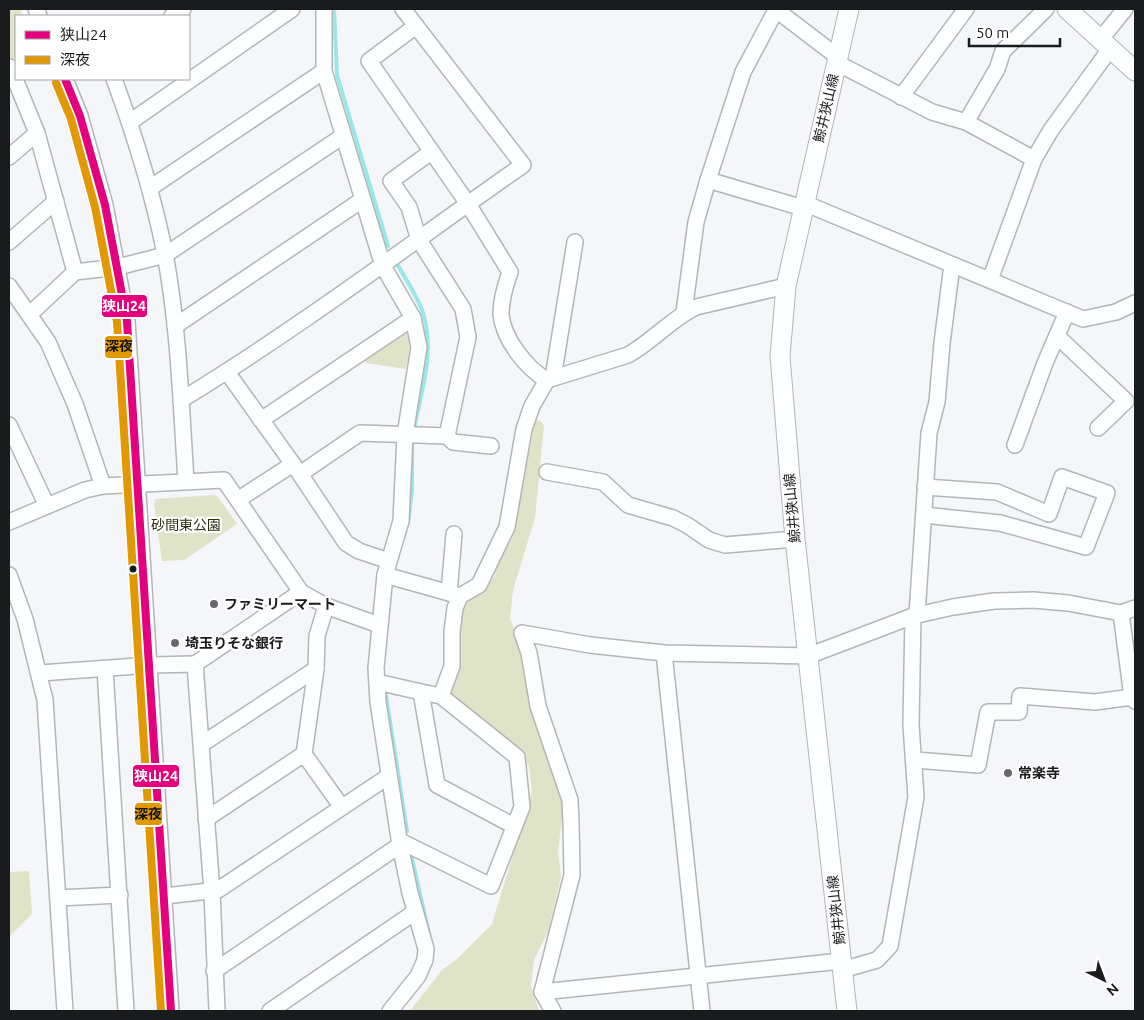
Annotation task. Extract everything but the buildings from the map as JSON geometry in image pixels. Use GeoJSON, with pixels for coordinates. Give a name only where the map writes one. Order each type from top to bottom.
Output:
{"type":"FeatureCollection","features":[{"type":"Feature","properties":{"kind":"main road","name":"鯨井狭山線"},"geometry":{"type":"LineString","coordinates":[[847,1011],[795,539],[780,356],[786,286],[849,9]]}},
{"type":"Feature","properties":{"kind":"main road"},"geometry":{"type":"LineString","coordinates":[[1067,9],[1135,71]]}},
{"type":"Feature","properties":{"kind":"street"},"geometry":{"type":"LineString","coordinates":[[130,122],[292,9]]}},
{"type":"Feature","properties":{"kind":"street"},"geometry":{"type":"LineString","coordinates":[[324,9],[324,71],[383,266],[414,318],[419,347],[405,435],[401,520],[387,568],[379,625],[377,682],[400,843],[415,912],[426,949],[425,960],[418,976],[390,1011]]}},
{"type":"Feature","properties":{"kind":"street"},"geometry":{"type":"LineString","coordinates":[[181,400],[227,372],[383,266],[523,165],[403,9]]}},
{"type":"Feature","properties":{"kind":"street"},"geometry":{"type":"LineString","coordinates":[[684,312],[696,222],[708,180],[743,72],[775,9],[837,60],[901,97],[938,115],[966,122],[1034,159]]}},
{"type":"Feature","properties":{"kind":"street"},"geometry":{"type":"LineString","coordinates":[[901,97],[966,9]]}},
{"type":"Feature","properties":{"kind":"street"},"geometry":{"type":"LineString","coordinates":[[966,122],[998,69],[1003,51],[1046,9]]}},
{"type":"Feature","properties":{"kind":"street"},"geometry":{"type":"LineString","coordinates":[[990,280],[1034,159],[1126,9]]}},
{"type":"Feature","properties":{"kind":"street"},"geometry":{"type":"LineString","coordinates":[[416,26],[369,61],[468,204],[510,272],[503,292],[501,316],[521,360],[536,374],[550,379],[628,354],[640,348],[684,312],[721,300],[786,286]]}},
{"type":"Feature","properties":{"kind":"street"},"geometry":{"type":"LineString","coordinates":[[150,188],[324,71]]}},
{"type":"Feature","properties":{"kind":"street"},"geometry":{"type":"LineString","coordinates":[[17,80],[37,133],[75,272]]}},
{"type":"Feature","properties":{"kind":"street"},"geometry":{"type":"LineString","coordinates":[[65,80],[80,116],[105,205],[118,266],[131,358],[171,1011]]}},
{"type":"Feature","properties":{"kind":"street"},"geometry":{"type":"LineString","coordinates":[[114,80],[130,122],[150,188],[165,255],[175,326],[186,481]]}},
{"type":"Feature","properties":{"kind":"street"},"geometry":{"type":"LineString","coordinates":[[9,157],[37,133]]}},
{"type":"Feature","properties":{"kind":"street"},"geometry":{"type":"LineString","coordinates":[[30,314],[75,272],[118,266],[165,255],[343,136]]}},
{"type":"Feature","properties":{"kind":"street"},"geometry":{"type":"LineString","coordinates":[[431,152],[390,181],[409,207],[419,240],[463,309],[468,337],[447,436]]}},
{"type":"Feature","properties":{"kind":"street"},"geometry":{"type":"LineString","coordinates":[[708,180],[803,205],[1083,318],[1116,312],[1134,306]]}},
{"type":"Feature","properties":{"kind":"street"},"geometry":{"type":"LineString","coordinates":[[175,326],[362,200]]}},
{"type":"Feature","properties":{"kind":"street"},"geometry":{"type":"LineString","coordinates":[[9,242],[56,201]]}},
{"type":"Feature","properties":{"kind":"street"},"geometry":{"type":"LineString","coordinates":[[227,372],[297,469],[346,543],[387,568],[455,594],[479,585],[507,527],[524,430],[532,406],[550,379],[575,242]]}},
{"type":"Feature","properties":{"kind":"street"},"geometry":{"type":"LineString","coordinates":[[542,992],[842,965],[878,960],[890,946],[916,797],[915,760],[911,725],[915,616],[929,433],[937,402],[952,265]]}},
{"type":"Feature","properties":{"kind":"street"},"geometry":{"type":"LineString","coordinates":[[9,286],[48,342],[75,404],[103,486]]}},
{"type":"Feature","properties":{"kind":"street"},"geometry":{"type":"LineString","coordinates":[[1015,445],[1067,312]]}},
{"type":"Feature","properties":{"kind":"street"},"geometry":{"type":"LineString","coordinates":[[261,420],[414,318]]}},
{"type":"Feature","properties":{"kind":"street"},"geometry":{"type":"LineString","coordinates":[[1057,336],[1126,401],[1098,428]]}},
{"type":"Feature","properties":{"kind":"street"},"geometry":{"type":"LineString","coordinates":[[9,425],[47,506]]}},
{"type":"Feature","properties":{"kind":"street"},"geometry":{"type":"LineString","coordinates":[[239,499],[360,433],[447,436],[453,442],[490,446]]}},
{"type":"Feature","properties":{"kind":"street"},"geometry":{"type":"LineString","coordinates":[[547,472],[603,482],[628,505],[673,518],[716,543],[724,545],[795,539]]}},
{"type":"Feature","properties":{"kind":"street"},"geometry":{"type":"LineString","coordinates":[[924,515],[1000,524],[1086,547],[1107,493],[1062,477],[1049,514],[996,492],[925,487]]}},
{"type":"Feature","properties":{"kind":"street"},"geometry":{"type":"LineString","coordinates":[[9,522],[85,490],[103,486],[139,486],[186,481],[224,480],[239,499],[301,592],[326,606],[379,625]]}},
{"type":"Feature","properties":{"kind":"street"},"geometry":{"type":"LineString","coordinates":[[441,696],[452,666],[452,632],[455,608],[454,534]]}},
{"type":"Feature","properties":{"kind":"street"},"geometry":{"type":"LineString","coordinates":[[9,575],[26,618],[40,673],[47,728],[65,1011]]}},
{"type":"Feature","properties":{"kind":"street"},"geometry":{"type":"LineString","coordinates":[[40,673],[105,670],[151,665],[195,664],[301,592]]}},
{"type":"Feature","properties":{"kind":"street"},"geometry":{"type":"LineString","coordinates":[[552,1011],[542,992],[572,875],[570,800],[559,763],[538,706],[529,653],[522,633],[590,646],[664,653],[808,656],[915,616],[994,601],[1033,600],[1128,610],[1134,699],[1095,702],[1020,696],[1019,712],[988,712],[978,765],[915,760]]}},
{"type":"Feature","properties":{"kind":"street"},"geometry":{"type":"LineString","coordinates":[[326,606],[317,636],[316,670],[304,754],[341,806]]}},
{"type":"Feature","properties":{"kind":"street"},"geometry":{"type":"LineString","coordinates":[[664,653],[702,1011]]}},
{"type":"Feature","properties":{"kind":"street"},"geometry":{"type":"LineString","coordinates":[[195,664],[212,892],[217,1011]]}},
{"type":"Feature","properties":{"kind":"street"},"geometry":{"type":"LineString","coordinates":[[105,670],[126,1011]]}},
{"type":"Feature","properties":{"kind":"street"},"geometry":{"type":"LineString","coordinates":[[202,744],[316,670]]}},
{"type":"Feature","properties":{"kind":"street"},"geometry":{"type":"LineString","coordinates":[[377,682],[441,696],[517,757],[522,807],[491,886],[400,843]]}},
{"type":"Feature","properties":{"kind":"street"},"geometry":{"type":"LineString","coordinates":[[421,692],[437,785],[514,826]]}},
{"type":"Feature","properties":{"kind":"street"},"geometry":{"type":"LineString","coordinates":[[206,819],[304,754]]}},
{"type":"Feature","properties":{"kind":"street"},"geometry":{"type":"LineString","coordinates":[[164,896],[218,890],[341,806],[389,776]]}},
{"type":"Feature","properties":{"kind":"street"},"geometry":{"type":"LineString","coordinates":[[214,971],[400,843]]}},
{"type":"Feature","properties":{"kind":"street"},"geometry":{"type":"LineString","coordinates":[[58,898],[120,895]]}},
{"type":"Feature","properties":{"kind":"street"},"geometry":{"type":"LineString","coordinates":[[270,1011],[415,912]]}},
{"type":"Feature","properties":{"kind":"green space"},"geometry":{"type":"Polygon","coordinates":[[[9,9],[20,9],[23,15],[15,15],[15,57],[9,61],[9,9]]]}},
{"type":"Feature","properties":{"kind":"green space"},"geometry":{"type":"Polygon","coordinates":[[[403,330],[409,343],[406,369],[366,363],[362,358],[403,330]]]}},
{"type":"Feature","properties":{"kind":"green space"},"geometry":{"type":"Polygon","coordinates":[[[535,420],[541,421],[544,426],[535,518],[513,590],[510,619],[522,647],[558,780],[563,812],[558,851],[561,877],[548,932],[534,960],[531,986],[539,1011],[410,1011],[442,970],[456,960],[492,924],[532,792],[529,766],[523,755],[511,742],[450,695],[461,665],[459,639],[464,608],[472,597],[494,578],[499,559],[512,539],[535,420]]]}},
{"type":"Feature","properties":{"kind":"green space","name":"砂間東公園"},"geometry":{"type":"Polygon","coordinates":[[[214,495],[218,497],[237,524],[184,560],[162,561],[154,504],[156,499],[214,495]]]}},
{"type":"Feature","properties":{"kind":"green space"},"geometry":{"type":"Polygon","coordinates":[[[29,871],[32,914],[9,937],[9,872],[29,871]]]}},
{"type":"Feature","properties":{"kind":"waterway"},"geometry":{"type":"LineString","coordinates":[[334,9],[337,75],[388,246]]}},
{"type":"Feature","properties":{"kind":"waterway"},"geometry":{"type":"LineString","coordinates":[[396,262],[418,300],[423,313],[428,342],[424,385],[414,428]]}},
{"type":"Feature","properties":{"kind":"waterway"},"geometry":{"type":"LineString","coordinates":[[408,524],[412,490],[412,443]]}},
{"type":"Feature","properties":{"kind":"waterway"},"geometry":{"type":"LineString","coordinates":[[385,689],[407,831]]}},
{"type":"Feature","properties":{"kind":"waterway"},"geometry":{"type":"LineString","coordinates":[[410,850],[430,938]]}},
{"type":"Feature","properties":{"kind":"transit line","name":"狭山24"},"geometry":{"type":"LineString","coordinates":[[65,80],[80,116],[105,205],[127,321],[171,1011]]}},
{"type":"Feature","properties":{"kind":"transit line","name":"深夜"},"geometry":{"type":"LineString","coordinates":[[56,83],[71,119],[95,207],[117,322],[161,1011]]}},
{"type":"Feature","properties":{"kind":"place","name":"ファミリーマート"},"geometry":{"type":"Point","coordinates":[214,604]}},
{"type":"Feature","properties":{"kind":"place","name":"埼玉りそな銀行"},"geometry":{"type":"Point","coordinates":[175,643]}},
{"type":"Feature","properties":{"kind":"place","name":"常楽寺"},"geometry":{"type":"Point","coordinates":[1008,773]}}]}
